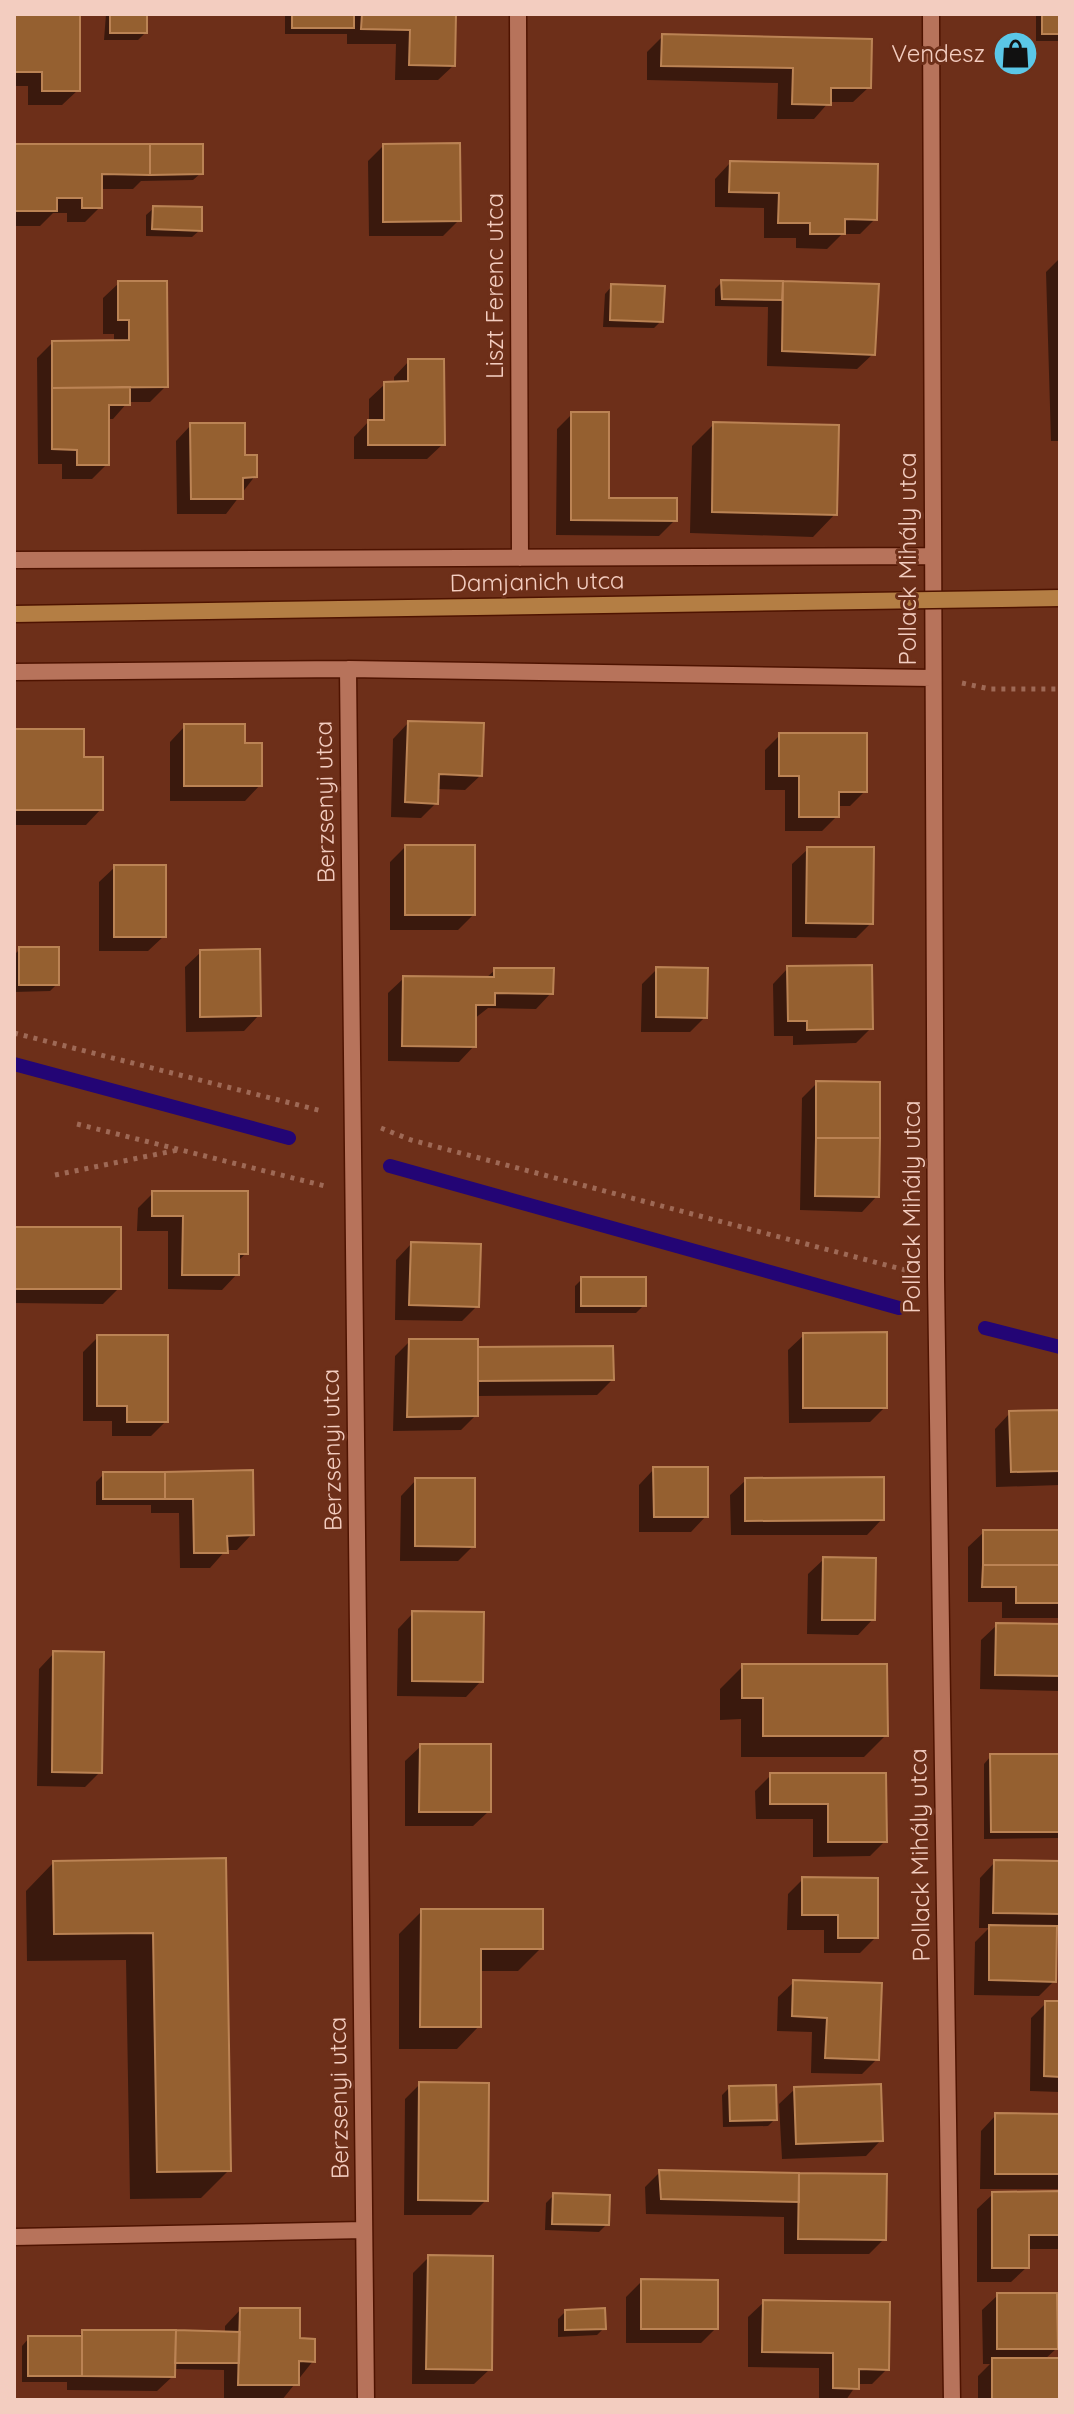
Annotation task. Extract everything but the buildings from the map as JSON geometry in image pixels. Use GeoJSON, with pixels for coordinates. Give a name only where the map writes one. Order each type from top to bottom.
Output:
{"type":"FeatureCollection","features":[{"type":"Feature","properties":{"kind":"main road","name":"Damjanich utca"},"geometry":{"type":"LineString","coordinates":[[14,614],[1060,598]]}},
{"type":"Feature","properties":{"kind":"street","name":"Liszt Ferenc utca"},"geometry":{"type":"LineString","coordinates":[[518,14],[520,558]]}},
{"type":"Feature","properties":{"kind":"street","name":"Pollack Mihály utca"},"geometry":{"type":"LineString","coordinates":[[931,14],[936,1278],[952,2400]]}},
{"type":"Feature","properties":{"kind":"street","name":"Damjanich utca"},"geometry":{"type":"LineString","coordinates":[[14,560],[932,556]]}},
{"type":"Feature","properties":{"kind":"street"},"geometry":{"type":"LineString","coordinates":[[14,672],[348,669],[932,678]]}},
{"type":"Feature","properties":{"kind":"street","name":"Berzsenyi utca"},"geometry":{"type":"LineString","coordinates":[[348,669],[366,2400]]}},
{"type":"Feature","properties":{"kind":"street"},"geometry":{"type":"LineString","coordinates":[[14,2237],[364,2230]]}},
{"type":"Feature","properties":{"kind":"path"},"geometry":{"type":"LineString","coordinates":[[932,678],[990,689],[1060,689]]}},
{"type":"Feature","properties":{"kind":"path"},"geometry":{"type":"LineString","coordinates":[[14,1033],[353,1117],[411,1140],[936,1278]]}},
{"type":"Feature","properties":{"kind":"path"},"geometry":{"type":"LineString","coordinates":[[77,1124],[353,1194]]}},
{"type":"Feature","properties":{"kind":"path"},"geometry":{"type":"LineString","coordinates":[[55,1175],[183,1149]]}},
{"type":"Feature","properties":{"kind":"waterway"},"geometry":{"type":"LineString","coordinates":[[14,1064],[289,1138]]}},
{"type":"Feature","properties":{"kind":"waterway"},"geometry":{"type":"LineString","coordinates":[[390,1166],[899,1308]]}},
{"type":"Feature","properties":{"kind":"waterway"},"geometry":{"type":"LineString","coordinates":[[985,1328],[1060,1347]]}},
{"type":"Feature","properties":{"kind":"place","name":"Vendesz"},"geometry":{"type":"Point","coordinates":[1016,54]}}]}
